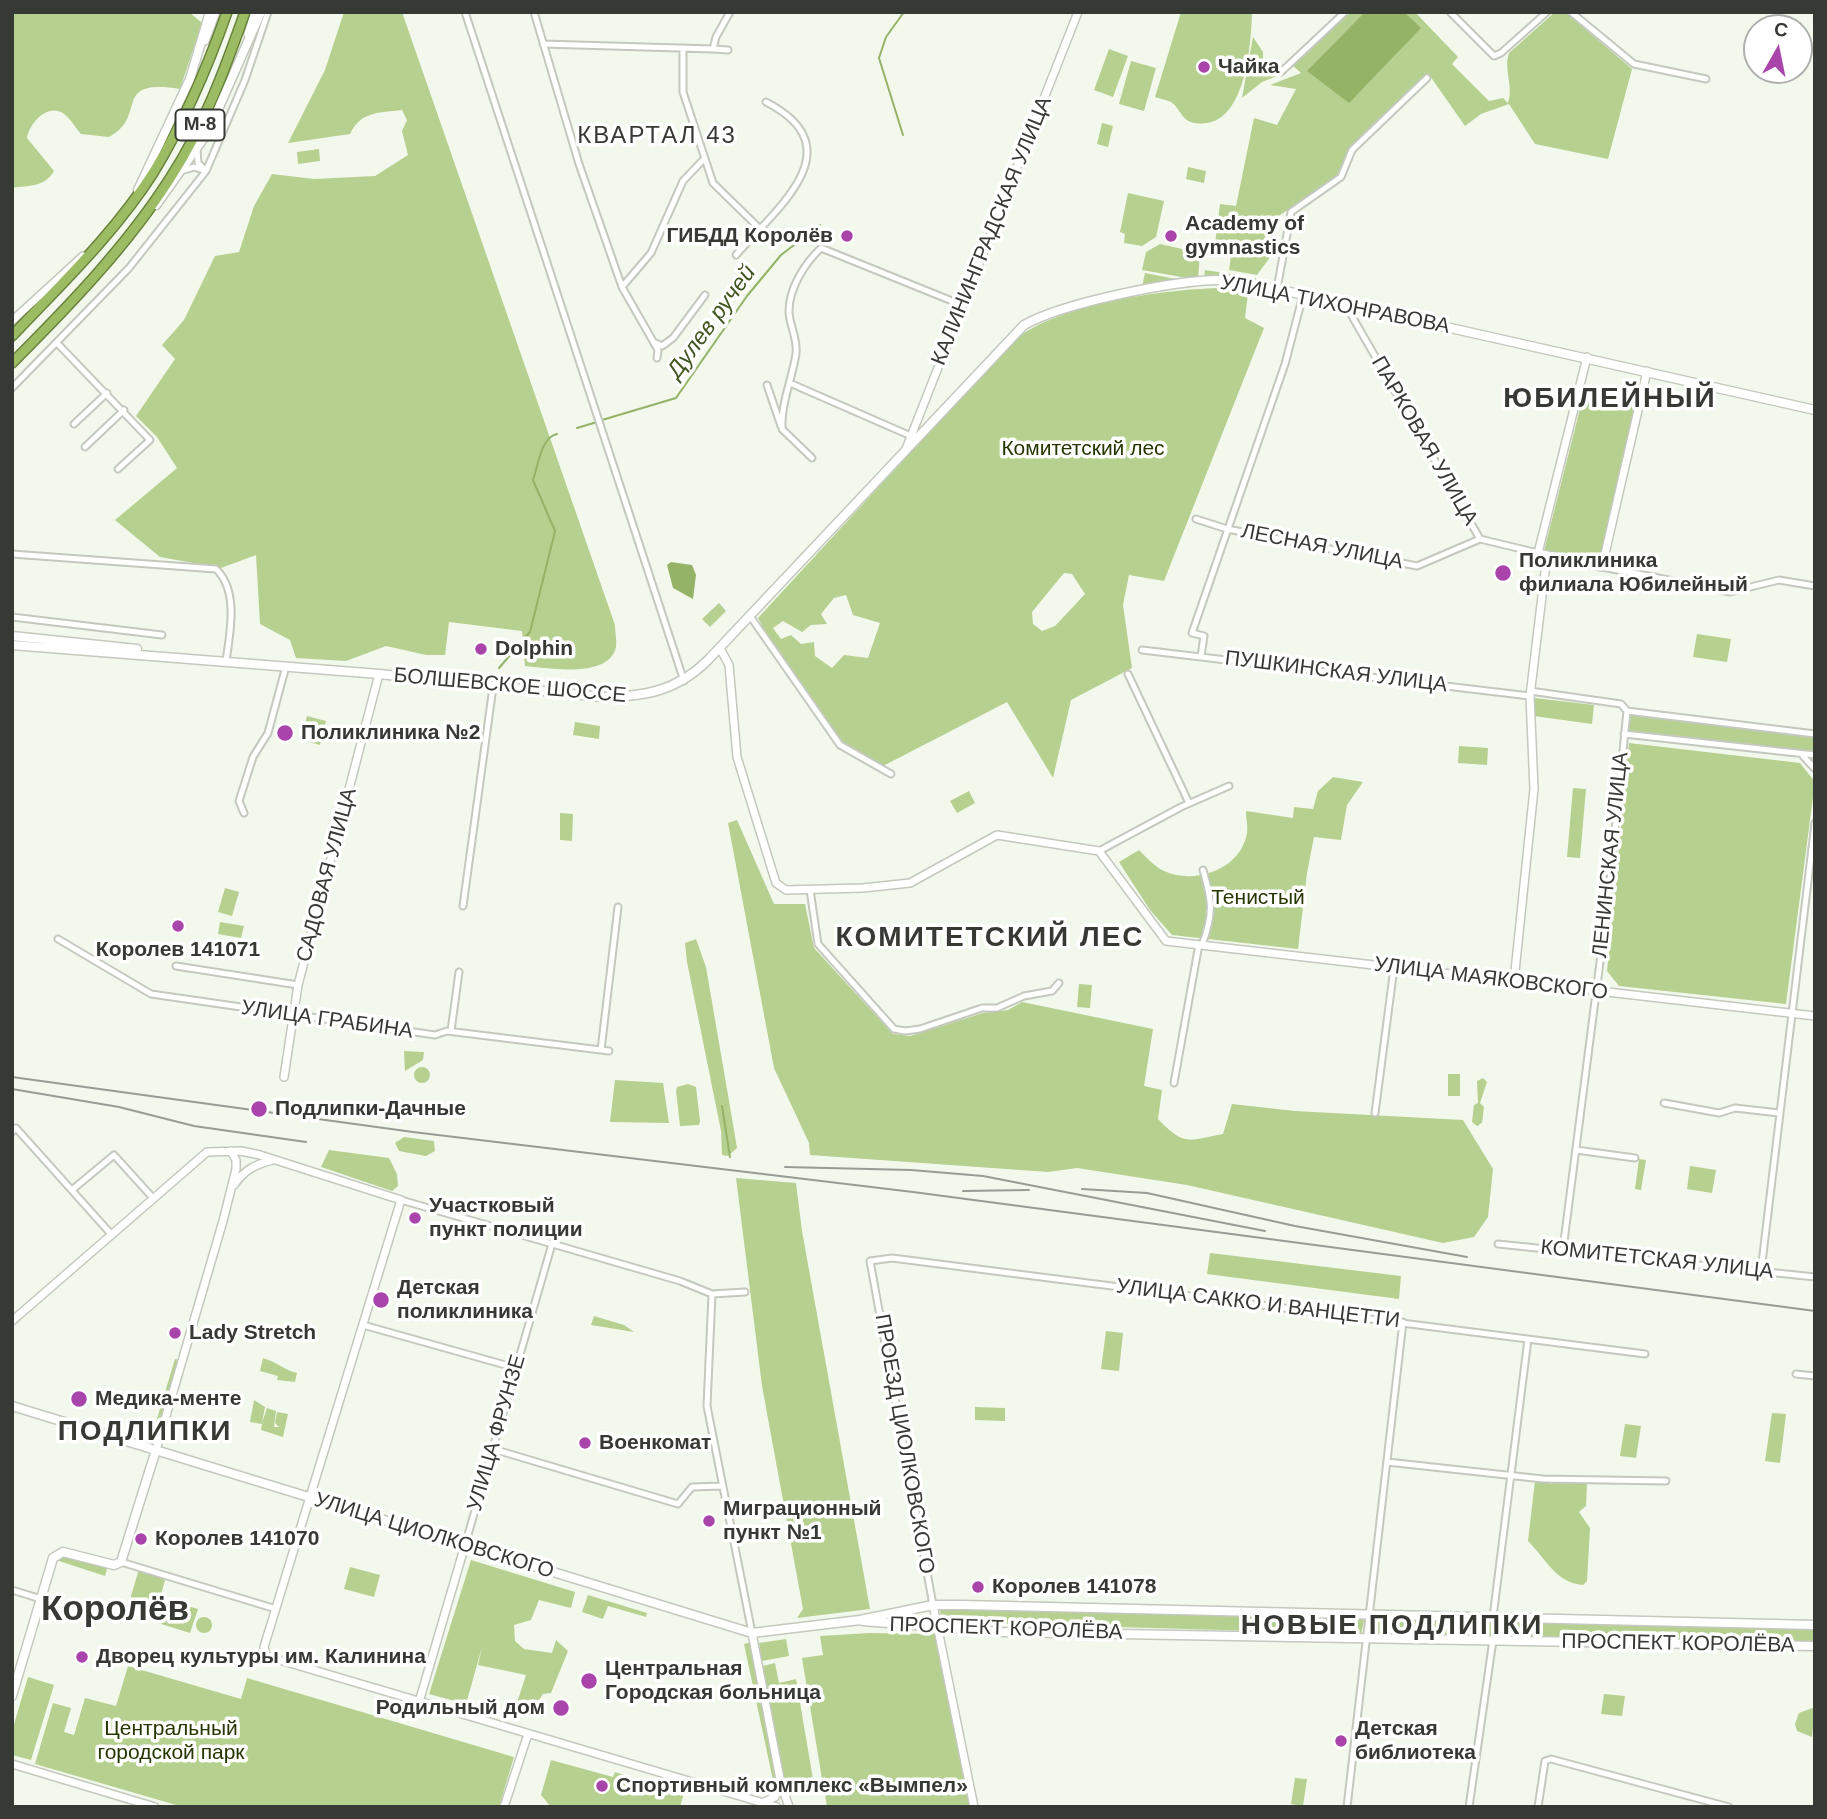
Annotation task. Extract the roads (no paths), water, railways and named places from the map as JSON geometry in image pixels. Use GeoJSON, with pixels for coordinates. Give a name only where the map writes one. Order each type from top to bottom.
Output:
{"type":"FeatureCollection","features":[{"type":"Feature","properties":{"kind":"highway","name":"М-8"},"geometry":{"type":"LineString","coordinates":[[12,336],[98,245],[132,203],[184,118],[227,12]]}},
{"type":"Feature","properties":{"kind":"highway","name":"М-8"},"geometry":{"type":"LineString","coordinates":[[12,363],[136,227],[172,176],[202,121],[245,12]]}},
{"type":"Feature","properties":{"kind":"main road"},"geometry":{"type":"LineString","coordinates":[[132,203],[199,55],[210,12]]}},
{"type":"Feature","properties":{"kind":"main road"},"geometry":{"type":"LineString","coordinates":[[136,227],[184,170],[197,150],[261,12]]}},
{"type":"Feature","properties":{"kind":"main road","name":"УЛИЦА ТИХОНРАВОВА"},"geometry":{"type":"LineString","coordinates":[[906,449],[1010,338],[1040,316],[1061,309],[1200,281],[1226,280],[1278,289],[1815,410]]}},
{"type":"Feature","properties":{"kind":"main road","name":"БОЛШЕВСКОЕ ШОССЕ"},"geometry":{"type":"LineString","coordinates":[[12,645],[178,656],[493,687],[630,697],[657,692],[684,681],[720,648],[906,449]]}},
{"type":"Feature","properties":{"kind":"main road"},"geometry":{"type":"LineString","coordinates":[[12,636],[132,648],[178,656]]}},
{"type":"Feature","properties":{"kind":"main road","name":"УЛИЦА ЦИОЛКОВСКОГО"},"geometry":{"type":"LineString","coordinates":[[12,1406],[751,1633],[859,1620]]}},
{"type":"Feature","properties":{"kind":"main road"},"geometry":{"type":"LineString","coordinates":[[12,1696],[53,1558],[63,1552],[117,1563],[156,1450]]}},
{"type":"Feature","properties":{"kind":"main road","name":"ПРОСПЕКТ КОРОЛЁВА"},"geometry":{"type":"LineString","coordinates":[[859,1620],[933,1605],[1815,1625]]}},
{"type":"Feature","properties":{"kind":"main road","name":"ПРОСПЕКТ КОРОЛЁВА"},"geometry":{"type":"LineString","coordinates":[[859,1620],[939,1628],[1072,1634],[1815,1646]]}},
{"type":"Feature","properties":{"kind":"street"},"geometry":{"type":"LineString","coordinates":[[199,55],[216,12]]}},
{"type":"Feature","properties":{"kind":"street"},"geometry":{"type":"LineString","coordinates":[[239,64],[255,12]]}},
{"type":"Feature","properties":{"kind":"street"},"geometry":{"type":"LineString","coordinates":[[12,388],[129,268],[206,172],[245,80],[268,12]]}},
{"type":"Feature","properties":{"kind":"street"},"geometry":{"type":"LineString","coordinates":[[465,12],[684,681]]}},
{"type":"Feature","properties":{"kind":"street"},"geometry":{"type":"LineString","coordinates":[[534,12],[579,164],[622,287],[658,350],[657,358]]}},
{"type":"Feature","properties":{"kind":"street"},"geometry":{"type":"LineString","coordinates":[[713,49],[730,12]]}},
{"type":"Feature","properties":{"kind":"street","name":"КАЛИНИНГРАДСКАЯ УЛИЦА"},"geometry":{"type":"LineString","coordinates":[[906,449],[1078,12]]}},
{"type":"Feature","properties":{"kind":"street"},"geometry":{"type":"LineString","coordinates":[[1281,72],[1345,12]]}},
{"type":"Feature","properties":{"kind":"street"},"geometry":{"type":"LineString","coordinates":[[1450,12],[1494,56],[1502,53],[1547,12]]}},
{"type":"Feature","properties":{"kind":"street"},"geometry":{"type":"LineString","coordinates":[[1571,12],[1634,65],[1706,79]]}},
{"type":"Feature","properties":{"kind":"street"},"geometry":{"type":"LineString","coordinates":[[543,44],[728,50]]}},
{"type":"Feature","properties":{"kind":"street"},"geometry":{"type":"LineString","coordinates":[[683,48],[683,92],[703,160],[713,183],[759,228]]}},
{"type":"Feature","properties":{"kind":"street"},"geometry":{"type":"LineString","coordinates":[[1278,289],[1291,212],[1341,177],[1352,150],[1427,78]]}},
{"type":"Feature","properties":{"kind":"street"},"geometry":{"type":"LineString","coordinates":[[736,255],[779,208],[807,166],[810,149],[804,133],[791,118],[766,102]]}},
{"type":"Feature","properties":{"kind":"street"},"geometry":{"type":"LineString","coordinates":[[197,150],[198,163],[206,172]]}},
{"type":"Feature","properties":{"kind":"street"},"geometry":{"type":"LineString","coordinates":[[622,287],[651,253],[683,181],[703,160]]}},
{"type":"Feature","properties":{"kind":"street"},"geometry":{"type":"LineString","coordinates":[[184,170],[194,167],[206,172]]}},
{"type":"Feature","properties":{"kind":"street"},"geometry":{"type":"LineString","coordinates":[[12,321],[98,245]]}},
{"type":"Feature","properties":{"kind":"street"},"geometry":{"type":"LineString","coordinates":[[782,429],[785,398],[792,384],[797,346],[789,311],[791,296],[801,273],[821,248],[962,305]]}},
{"type":"Feature","properties":{"kind":"street"},"geometry":{"type":"LineString","coordinates":[[654,343],[662,346],[673,338],[705,295]]}},
{"type":"Feature","properties":{"kind":"street"},"geometry":{"type":"LineString","coordinates":[[1201,656],[1204,636],[1192,633],[1285,364],[1303,295]]}},
{"type":"Feature","properties":{"kind":"street","name":"ПАРКОВАЯ УЛИЦА"},"geometry":{"type":"LineString","coordinates":[[1350,305],[1349,311],[1480,539]]}},
{"type":"Feature","properties":{"kind":"street"},"geometry":{"type":"LineString","coordinates":[[57,343],[150,440],[118,469]]}},
{"type":"Feature","properties":{"kind":"street"},"geometry":{"type":"LineString","coordinates":[[1538,553],[1587,358]]}},
{"type":"Feature","properties":{"kind":"street"},"geometry":{"type":"LineString","coordinates":[[1602,567],[1647,371]]}},
{"type":"Feature","properties":{"kind":"street"},"geometry":{"type":"LineString","coordinates":[[792,384],[911,436]]}},
{"type":"Feature","properties":{"kind":"street"},"geometry":{"type":"LineString","coordinates":[[767,385],[782,429],[812,458]]}},
{"type":"Feature","properties":{"kind":"street"},"geometry":{"type":"LineString","coordinates":[[74,424],[107,393]]}},
{"type":"Feature","properties":{"kind":"street"},"geometry":{"type":"LineString","coordinates":[[85,447],[124,410]]}},
{"type":"Feature","properties":{"kind":"street"},"geometry":{"type":"LineString","coordinates":[[918,418],[922,425],[932,423]]}},
{"type":"Feature","properties":{"kind":"street","name":"ЛЕСНАЯ УЛИЦА"},"geometry":{"type":"LineString","coordinates":[[1196,519],[1227,529],[1417,566],[1480,539]]}},
{"type":"Feature","properties":{"kind":"street"},"geometry":{"type":"LineString","coordinates":[[1480,539],[1730,592],[1779,580],[1815,586]]}},
{"type":"Feature","properties":{"kind":"street"},"geometry":{"type":"LineString","coordinates":[[12,554],[216,569],[221,573],[229,598],[231,620],[226,661]]}},
{"type":"Feature","properties":{"kind":"street"},"geometry":{"type":"LineString","coordinates":[[1514,981],[1534,789],[1530,693],[1547,555]]}},
{"type":"Feature","properties":{"kind":"street"},"geometry":{"type":"LineString","coordinates":[[750,616],[840,745],[891,774]]}},
{"type":"Feature","properties":{"kind":"street"},"geometry":{"type":"LineString","coordinates":[[12,617],[162,635]]}},
{"type":"Feature","properties":{"kind":"street"},"geometry":{"type":"LineString","coordinates":[[132,648],[135,632]]}},
{"type":"Feature","properties":{"kind":"street"},"geometry":{"type":"LineString","coordinates":[[720,648],[729,665],[737,757],[774,876],[783,889],[810,890],[910,883],[997,835],[1098,851],[1189,803],[1230,786]]}},
{"type":"Feature","properties":{"kind":"street","name":"ПУШКИНСКАЯ УЛИЦА"},"geometry":{"type":"LineString","coordinates":[[1142,650],[1621,704],[1627,711],[1815,734]]}},
{"type":"Feature","properties":{"kind":"street"},"geometry":{"type":"LineString","coordinates":[[244,813],[239,801],[253,757],[268,733],[286,666]]}},
{"type":"Feature","properties":{"kind":"street","name":"САДОВАЯ УЛИЦА"},"geometry":{"type":"LineString","coordinates":[[284,1077],[298,985],[379,674]]}},
{"type":"Feature","properties":{"kind":"street"},"geometry":{"type":"LineString","coordinates":[[1128,674],[1189,803]]}},
{"type":"Feature","properties":{"kind":"street"},"geometry":{"type":"LineString","coordinates":[[463,906],[493,687]]}},
{"type":"Feature","properties":{"kind":"street","name":"ЛЕНИНСКАЯ УЛИЦА"},"geometry":{"type":"LineString","coordinates":[[1563,1249],[1627,711]]}},
{"type":"Feature","properties":{"kind":"street"},"geometry":{"type":"LineString","coordinates":[[1625,734],[1815,755]]}},
{"type":"Feature","properties":{"kind":"street"},"geometry":{"type":"LineString","coordinates":[[1803,755],[1815,769]]}},
{"type":"Feature","properties":{"kind":"street"},"geometry":{"type":"LineString","coordinates":[[1761,1271],[1815,823]]}},
{"type":"Feature","properties":{"kind":"street","name":"УЛИЦА МАЯКОВСКОГО"},"geometry":{"type":"LineString","coordinates":[[1098,851],[1166,940],[1815,1016]]}},
{"type":"Feature","properties":{"kind":"street"},"geometry":{"type":"LineString","coordinates":[[1174,1083],[1201,945],[1210,923],[1212,902],[1203,870]]}},
{"type":"Feature","properties":{"kind":"street"},"geometry":{"type":"LineString","coordinates":[[810,890],[818,944],[894,1029],[905,1031],[920,1028],[982,1008],[998,1008],[1024,996],[1052,991],[1059,983]]}},
{"type":"Feature","properties":{"kind":"street"},"geometry":{"type":"LineString","coordinates":[[601,1050],[618,907]]}},
{"type":"Feature","properties":{"kind":"street","name":"УЛИЦА ГРАБИНА"},"geometry":{"type":"LineString","coordinates":[[58,939],[151,994],[435,1035],[451,1031],[609,1051]]}},
{"type":"Feature","properties":{"kind":"street"},"geometry":{"type":"LineString","coordinates":[[176,966],[298,985]]}},
{"type":"Feature","properties":{"kind":"street"},"geometry":{"type":"LineString","coordinates":[[1375,1113],[1394,968]]}},
{"type":"Feature","properties":{"kind":"street"},"geometry":{"type":"LineString","coordinates":[[451,1031],[459,972]]}},
{"type":"Feature","properties":{"kind":"street"},"geometry":{"type":"LineString","coordinates":[[1664,1103],[1719,1114],[1735,1108],[1779,1113]]}},
{"type":"Feature","properties":{"kind":"street"},"geometry":{"type":"LineString","coordinates":[[12,1132],[16,1128],[111,1234]]}},
{"type":"Feature","properties":{"kind":"street"},"geometry":{"type":"LineString","coordinates":[[1576,1150],[1635,1158]]}},
{"type":"Feature","properties":{"kind":"street"},"geometry":{"type":"LineString","coordinates":[[156,1450],[230,1191],[236,1160],[231,1151]]}},
{"type":"Feature","properties":{"kind":"street"},"geometry":{"type":"LineString","coordinates":[[13,1319],[193,1162],[207,1152],[231,1151],[260,1155],[712,1294],[745,1292]]}},
{"type":"Feature","properties":{"kind":"street"},"geometry":{"type":"LineString","coordinates":[[72,1190],[114,1155],[152,1197]]}},
{"type":"Feature","properties":{"kind":"street"},"geometry":{"type":"LineString","coordinates":[[258,1164],[260,1155]]}},
{"type":"Feature","properties":{"kind":"street"},"geometry":{"type":"LineString","coordinates":[[230,1191],[242,1174],[258,1164],[273,1160]]}},
{"type":"Feature","properties":{"kind":"street"},"geometry":{"type":"LineString","coordinates":[[401,1200],[264,1647],[266,1656],[777,1807]]}},
{"type":"Feature","properties":{"kind":"street","name":"УЛИЦА ФРУНЗЕ"},"geometry":{"type":"LineString","coordinates":[[419,1702],[552,1244]]}},
{"type":"Feature","properties":{"kind":"street","name":"КОМИТЕТСКАЯ УЛИЦА"},"geometry":{"type":"LineString","coordinates":[[1498,1244],[1815,1277]]}},
{"type":"Feature","properties":{"kind":"street","name":"УЛИЦА САККО И ВАНЦЕТТИ"},"geometry":{"type":"LineString","coordinates":[[870,1261],[892,1258],[1645,1354]]}},
{"type":"Feature","properties":{"kind":"street","name":"ПРОЕЗД ЦИОЛКОВСКОГО"},"geometry":{"type":"LineString","coordinates":[[870,1261],[933,1605],[974,1807]]}},
{"type":"Feature","properties":{"kind":"street"},"geometry":{"type":"LineString","coordinates":[[712,1294],[706,1398],[781,1784],[789,1807]]}},
{"type":"Feature","properties":{"kind":"street"},"geometry":{"type":"LineString","coordinates":[[1348,1807],[1404,1322]]}},
{"type":"Feature","properties":{"kind":"street"},"geometry":{"type":"LineString","coordinates":[[363,1325],[516,1368]]}},
{"type":"Feature","properties":{"kind":"street"},"geometry":{"type":"LineString","coordinates":[[1493,1618],[1528,1339]]}},
{"type":"Feature","properties":{"kind":"street"},"geometry":{"type":"LineString","coordinates":[[1796,1374],[1815,1376]]}},
{"type":"Feature","properties":{"kind":"street"},"geometry":{"type":"LineString","coordinates":[[493,1449],[678,1504],[692,1487],[723,1486]]}},
{"type":"Feature","properties":{"kind":"street"},"geometry":{"type":"LineString","coordinates":[[1387,1462],[1512,1476],[1666,1481]]}},
{"type":"Feature","properties":{"kind":"street"},"geometry":{"type":"LineString","coordinates":[[117,1563],[276,1609]]}},
{"type":"Feature","properties":{"kind":"street"},"geometry":{"type":"LineString","coordinates":[[12,1590],[41,1599]]}},
{"type":"Feature","properties":{"kind":"street"},"geometry":{"type":"LineString","coordinates":[[904,1610],[904,1622],[910,1625]]}},
{"type":"Feature","properties":{"kind":"street"},"geometry":{"type":"LineString","coordinates":[[1469,1807],[1493,1640]]}},
{"type":"Feature","properties":{"kind":"street"},"geometry":{"type":"LineString","coordinates":[[504,1807],[528,1734]]}},
{"type":"Feature","properties":{"kind":"street"},"geometry":{"type":"LineString","coordinates":[[1538,1807],[1545,1762],[1552,1759],[1729,1807]]}},
{"type":"Feature","properties":{"kind":"street"},"geometry":{"type":"LineString","coordinates":[[12,1764],[155,1807]]}},
{"type":"Feature","properties":{"kind":"street"},"geometry":{"type":"LineString","coordinates":[[759,1802],[772,1800],[781,1784]]}},
{"type":"Feature","properties":{"kind":"waterway","name":"Дулев ручей"},"geometry":{"type":"LineString","coordinates":[[903,135],[879,58],[886,37],[904,12]]}},
{"type":"Feature","properties":{"kind":"waterway","name":"Дулев ручей"},"geometry":{"type":"LineString","coordinates":[[602,420],[676,398],[747,296],[781,255],[820,225]]}},
{"type":"Feature","properties":{"kind":"waterway","name":"Дулев ручей"},"geometry":{"type":"LineString","coordinates":[[577,428],[597,422]]}},
{"type":"Feature","properties":{"kind":"waterway","name":"Дулев ручей"},"geometry":{"type":"LineString","coordinates":[[499,668],[530,632],[555,531],[533,480],[547,440],[557,434]]}},
{"type":"Feature","properties":{"kind":"waterway"},"geometry":{"type":"LineString","coordinates":[[722,1106],[730,1157]]}},
{"type":"Feature","properties":{"kind":"railway"},"geometry":{"type":"LineString","coordinates":[[12,1077],[413,1132],[913,1192],[1815,1311]]}},
{"type":"Feature","properties":{"kind":"railway"},"geometry":{"type":"LineString","coordinates":[[12,1089],[119,1107],[194,1126],[306,1142]]}},
{"type":"Feature","properties":{"kind":"railway"},"geometry":{"type":"LineString","coordinates":[[785,1167],[911,1170],[983,1176],[1265,1231]]}},
{"type":"Feature","properties":{"kind":"railway"},"geometry":{"type":"LineString","coordinates":[[1082,1189],[1147,1193],[1295,1226],[1467,1257]]}},
{"type":"Feature","properties":{"kind":"railway"},"geometry":{"type":"LineString","coordinates":[[963,1191],[1029,1190]]}},
{"type":"Feature","properties":{"kind":"place","name":"Чайка"},"geometry":{"type":"Point","coordinates":[1204,67]}},
{"type":"Feature","properties":{"kind":"place","name":"ГИБДД Королёв"},"geometry":{"type":"Point","coordinates":[847,236]}},
{"type":"Feature","properties":{"kind":"place","name":"Academy of gymnastics"},"geometry":{"type":"Point","coordinates":[1171,236]}},
{"type":"Feature","properties":{"kind":"place","name":"Поликлиника филиала Юбилейный"},"geometry":{"type":"Point","coordinates":[1503,573]}},
{"type":"Feature","properties":{"kind":"place","name":"Dolphin"},"geometry":{"type":"Point","coordinates":[481,649]}},
{"type":"Feature","properties":{"kind":"place","name":"Поликлиника №2"},"geometry":{"type":"Point","coordinates":[285,733]}},
{"type":"Feature","properties":{"kind":"place","name":"Королев 141071"},"geometry":{"type":"Point","coordinates":[178,926]}},
{"type":"Feature","properties":{"kind":"place","name":"Подлипки-Дачные"},"geometry":{"type":"Point","coordinates":[259,1109]}},
{"type":"Feature","properties":{"kind":"place","name":"Участковый пункт полиции"},"geometry":{"type":"Point","coordinates":[415,1218]}},
{"type":"Feature","properties":{"kind":"place","name":"Детская поликлиника"},"geometry":{"type":"Point","coordinates":[381,1300]}},
{"type":"Feature","properties":{"kind":"place","name":"Lady Stretch"},"geometry":{"type":"Point","coordinates":[175,1333]}},
{"type":"Feature","properties":{"kind":"place","name":"Медика-менте"},"geometry":{"type":"Point","coordinates":[79,1399]}},
{"type":"Feature","properties":{"kind":"place","name":"Военкомат"},"geometry":{"type":"Point","coordinates":[585,1443]}},
{"type":"Feature","properties":{"kind":"place","name":"Миграционный пункт №1"},"geometry":{"type":"Point","coordinates":[709,1521]}},
{"type":"Feature","properties":{"kind":"place","name":"Королев 141070"},"geometry":{"type":"Point","coordinates":[141,1539]}},
{"type":"Feature","properties":{"kind":"place","name":"Королев 141078"},"geometry":{"type":"Point","coordinates":[978,1587]}},
{"type":"Feature","properties":{"kind":"place","name":"Дворец культуры им. Калинина"},"geometry":{"type":"Point","coordinates":[82,1657]}},
{"type":"Feature","properties":{"kind":"place","name":"Центральная Городская больница"},"geometry":{"type":"Point","coordinates":[589,1681]}},
{"type":"Feature","properties":{"kind":"place","name":"Родильный дом"},"geometry":{"type":"Point","coordinates":[561,1708]}},
{"type":"Feature","properties":{"kind":"place","name":"Детская библиотека"},"geometry":{"type":"Point","coordinates":[1341,1741]}},
{"type":"Feature","properties":{"kind":"place","name":"Спортивный комплекс «Вымпел»"},"geometry":{"type":"Point","coordinates":[602,1786]}},
{"type":"Feature","properties":{"kind":"district","name":"КВАРТАЛ 43"},"geometry":{"type":"Point","coordinates":[657,136]}},
{"type":"Feature","properties":{"kind":"district","name":"ЮБИЛЕЙНЫЙ"},"geometry":{"type":"Point","coordinates":[1610,399]}},
{"type":"Feature","properties":{"kind":"district","name":"КОМИТЕТСКИЙ ЛЕС"},"geometry":{"type":"Point","coordinates":[990,938]}},
{"type":"Feature","properties":{"kind":"district","name":"ПОДЛИПКИ"},"geometry":{"type":"Point","coordinates":[145,1432]}},
{"type":"Feature","properties":{"kind":"district","name":"Королёв"},"geometry":{"type":"Point","coordinates":[115,1610]}},
{"type":"Feature","properties":{"kind":"district","name":"НОВЫЕ ПОДЛИПКИ"},"geometry":{"type":"Point","coordinates":[1392,1626]}},
{"type":"Feature","properties":{"kind":"park label","name":"Комитетский лес"},"geometry":{"type":"Point","coordinates":[1083,449]}},
{"type":"Feature","properties":{"kind":"park label","name":"Тенистый"},"geometry":{"type":"Point","coordinates":[1258,898]}},
{"type":"Feature","properties":{"kind":"park label","name":"Центральный городской парк"},"geometry":{"type":"Point","coordinates":[171,1741]}}]}
